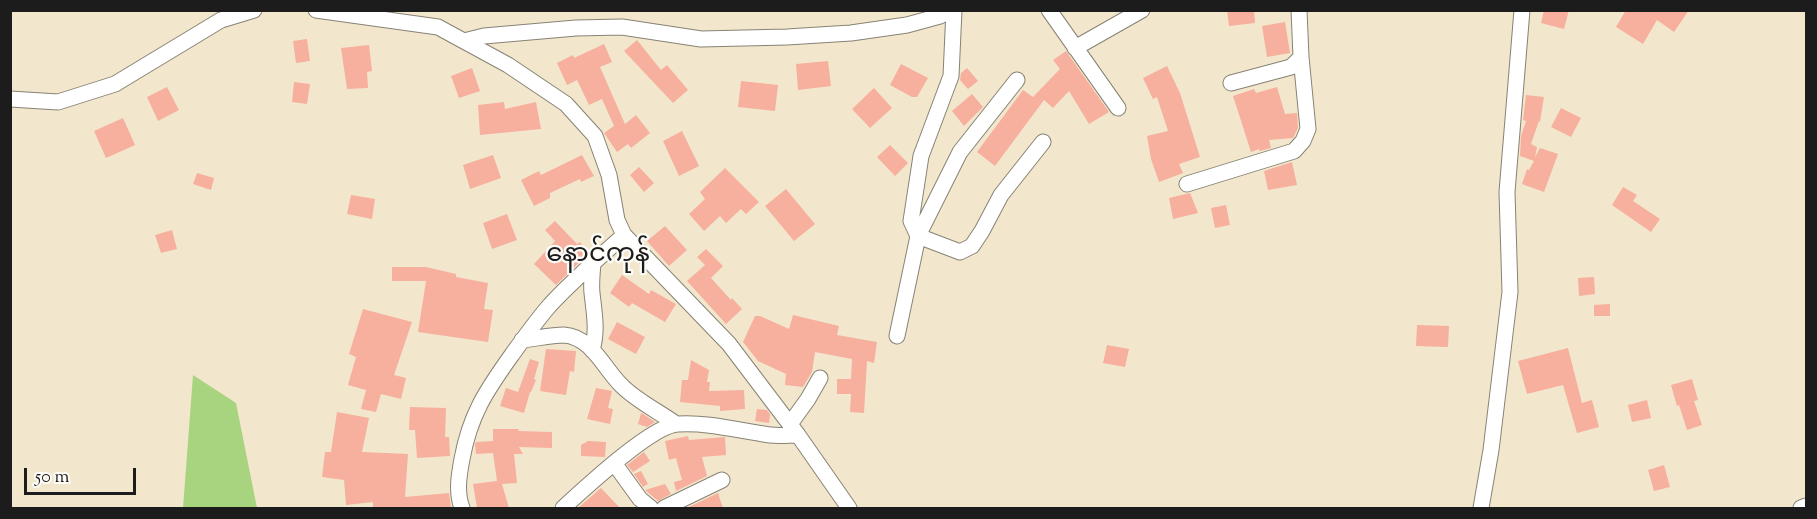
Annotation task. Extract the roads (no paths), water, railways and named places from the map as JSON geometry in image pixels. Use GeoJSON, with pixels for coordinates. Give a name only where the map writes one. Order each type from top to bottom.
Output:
{"type":"FeatureCollection","features":[{"type":"Feature","properties":{"kind":"street"},"geometry":{"type":"LineString","coordinates":[[10,99],[58,102],[115,84],[221,20],[254,10]]}},
{"type":"Feature","properties":{"kind":"street"},"geometry":{"type":"LineString","coordinates":[[316,10],[438,27],[508,65],[566,104],[595,136],[609,175],[617,220],[624,235],[729,344],[849,508]]}},
{"type":"Feature","properties":{"kind":"street"},"geometry":{"type":"LineString","coordinates":[[464,41],[493,35],[576,28],[622,27],[701,39],[840,33],[907,25],[940,16],[952,10],[951,76],[921,156],[912,221],[918,236],[960,252],[972,246],[1000,195],[1043,142]]}},
{"type":"Feature","properties":{"kind":"street"},"geometry":{"type":"LineString","coordinates":[[1049,10],[1118,108]]}},
{"type":"Feature","properties":{"kind":"street"},"geometry":{"type":"LineString","coordinates":[[1075,48],[1142,10]]}},
{"type":"Feature","properties":{"kind":"street"},"geometry":{"type":"LineString","coordinates":[[1187,184],[1294,151],[1303,141],[1308,129],[1300,57],[1299,10]]}},
{"type":"Feature","properties":{"kind":"street"},"geometry":{"type":"LineString","coordinates":[[1481,508],[1491,450],[1510,292],[1507,192],[1522,10]]}},
{"type":"Feature","properties":{"kind":"street"},"geometry":{"type":"LineString","coordinates":[[1231,83],[1291,67],[1300,57]]}},
{"type":"Feature","properties":{"kind":"street"},"geometry":{"type":"LineString","coordinates":[[897,336],[918,236],[960,152],[1017,80]]}},
{"type":"Feature","properties":{"kind":"street"},"geometry":{"type":"LineString","coordinates":[[462,508],[458,498],[465,440],[477,408],[493,381],[551,304],[624,235]]}},
{"type":"Feature","properties":{"kind":"street"},"geometry":{"type":"LineString","coordinates":[[592,350],[595,337],[593,264]]}},
{"type":"Feature","properties":{"kind":"street"},"geometry":{"type":"LineString","coordinates":[[522,340],[562,335],[581,341],[635,398],[676,423],[772,435],[794,430]]}},
{"type":"Feature","properties":{"kind":"street"},"geometry":{"type":"LineString","coordinates":[[794,430],[820,378]]}},
{"type":"Feature","properties":{"kind":"street"},"geometry":{"type":"LineString","coordinates":[[562,508],[614,463],[658,430],[676,423]]}},
{"type":"Feature","properties":{"kind":"street"},"geometry":{"type":"LineString","coordinates":[[614,463],[640,499],[651,508]]}},
{"type":"Feature","properties":{"kind":"street"},"geometry":{"type":"LineString","coordinates":[[664,508],[722,480]]}},
{"type":"Feature","properties":{"kind":"street"},"geometry":{"type":"LineString","coordinates":[[1800,508],[1806,506]]}},
{"type":"Feature","properties":{"kind":"district","name":"နောင်ကုန်"},"geometry":{"type":"Point","coordinates":[598,257]}}]}
